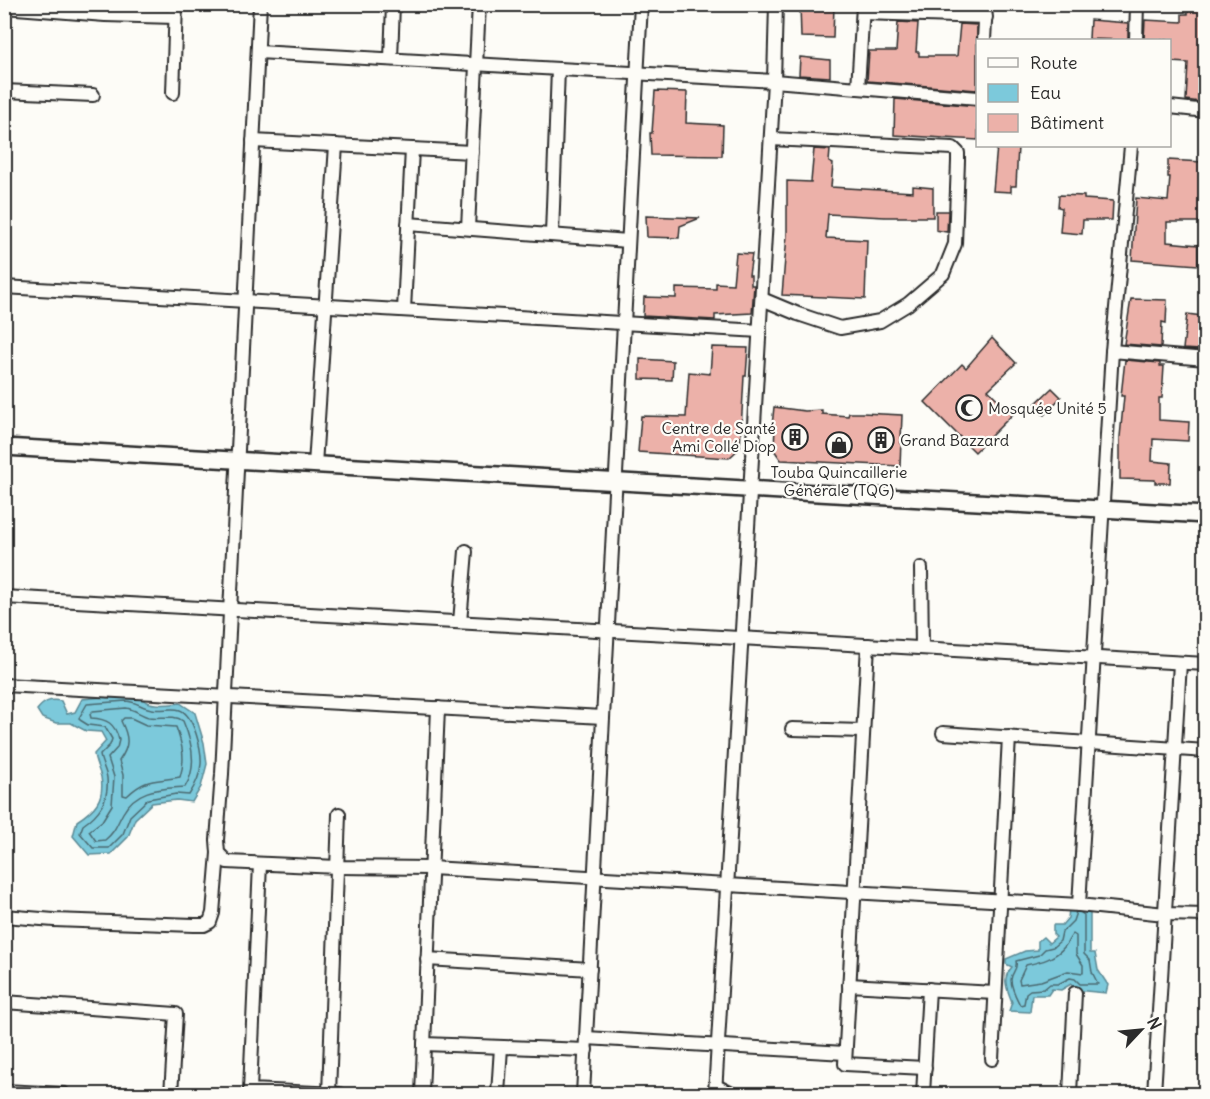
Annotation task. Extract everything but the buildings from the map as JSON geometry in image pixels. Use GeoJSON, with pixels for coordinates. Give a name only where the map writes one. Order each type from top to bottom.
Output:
{"type":"FeatureCollection","features":[{"type":"Feature","properties":{"kind":"street"},"geometry":{"type":"LineString","coordinates":[[4,916],[204,925],[210,922],[213,914],[218,853],[260,4]]}},
{"type":"Feature","properties":{"kind":"street"},"geometry":{"type":"LineString","coordinates":[[391,59],[393,4]]}},
{"type":"Feature","properties":{"kind":"street"},"geometry":{"type":"LineString","coordinates":[[468,228],[479,4]]}},
{"type":"Feature","properties":{"kind":"street"},"geometry":{"type":"LineString","coordinates":[[583,1095],[641,4]]}},
{"type":"Feature","properties":{"kind":"street"},"geometry":{"type":"LineString","coordinates":[[732,1095],[716,1090],[771,139],[776,4]]}},
{"type":"Feature","properties":{"kind":"street"},"geometry":{"type":"LineString","coordinates":[[1136,39],[1137,4]]}},
{"type":"Feature","properties":{"kind":"street"},"geometry":{"type":"LineString","coordinates":[[4,5],[105,15],[176,11],[173,93]]}},
{"type":"Feature","properties":{"kind":"street"},"geometry":{"type":"LineString","coordinates":[[858,88],[863,9],[986,11],[984,39]]}},
{"type":"Feature","properties":{"kind":"street"},"geometry":{"type":"LineString","coordinates":[[258,52],[774,81],[976,98]]}},
{"type":"Feature","properties":{"kind":"street"},"geometry":{"type":"LineString","coordinates":[[552,234],[558,69]]}},
{"type":"Feature","properties":{"kind":"street"},"geometry":{"type":"LineString","coordinates":[[4,91],[93,95]]}},
{"type":"Feature","properties":{"kind":"street"},"geometry":{"type":"LineString","coordinates":[[1171,107],[1206,111]]}},
{"type":"Feature","properties":{"kind":"street"},"geometry":{"type":"LineString","coordinates":[[762,299],[798,314],[840,327],[880,321],[908,304],[943,274],[955,244],[958,153],[953,148],[771,139]]}},
{"type":"Feature","properties":{"kind":"street"},"geometry":{"type":"LineString","coordinates":[[253,141],[472,152]]}},
{"type":"Feature","properties":{"kind":"street"},"geometry":{"type":"LineString","coordinates":[[315,465],[336,145]]}},
{"type":"Feature","properties":{"kind":"street"},"geometry":{"type":"LineString","coordinates":[[1079,904],[1112,351],[1131,147]]}},
{"type":"Feature","properties":{"kind":"street"},"geometry":{"type":"LineString","coordinates":[[404,310],[412,149]]}},
{"type":"Feature","properties":{"kind":"street"},"geometry":{"type":"LineString","coordinates":[[408,224],[628,241]]}},
{"type":"Feature","properties":{"kind":"street"},"geometry":{"type":"LineString","coordinates":[[4,287],[760,331]]}},
{"type":"Feature","properties":{"kind":"street"},"geometry":{"type":"LineString","coordinates":[[1112,351],[1206,359]]}},
{"type":"Feature","properties":{"kind":"street"},"geometry":{"type":"LineString","coordinates":[[4,447],[1206,516]]}},
{"type":"Feature","properties":{"kind":"street"},"geometry":{"type":"LineString","coordinates":[[460,622],[466,550]]}},
{"type":"Feature","properties":{"kind":"street"},"geometry":{"type":"LineString","coordinates":[[921,568],[922,648]]}},
{"type":"Feature","properties":{"kind":"street"},"geometry":{"type":"LineString","coordinates":[[4,597],[1206,664]]}},
{"type":"Feature","properties":{"kind":"street"},"geometry":{"type":"LineString","coordinates":[[868,645],[845,1064],[925,1068]]}},
{"type":"Feature","properties":{"kind":"street"},"geometry":{"type":"LineString","coordinates":[[1154,1095],[1180,663]]}},
{"type":"Feature","properties":{"kind":"street"},"geometry":{"type":"LineString","coordinates":[[4,685],[603,717]]}},
{"type":"Feature","properties":{"kind":"street"},"geometry":{"type":"LineString","coordinates":[[422,1095],[438,708]]}},
{"type":"Feature","properties":{"kind":"street"},"geometry":{"type":"LineString","coordinates":[[792,729],[863,731]]}},
{"type":"Feature","properties":{"kind":"street"},"geometry":{"type":"LineString","coordinates":[[943,733],[1206,751]]}},
{"type":"Feature","properties":{"kind":"street"},"geometry":{"type":"LineString","coordinates":[[992,1059],[1009,737]]}},
{"type":"Feature","properties":{"kind":"street"},"geometry":{"type":"LineString","coordinates":[[329,1094],[339,814]]}},
{"type":"Feature","properties":{"kind":"street"},"geometry":{"type":"LineString","coordinates":[[218,853],[227,862],[431,868],[1079,904],[1165,914],[1206,915]]}},
{"type":"Feature","properties":{"kind":"street"},"geometry":{"type":"LineString","coordinates":[[260,864],[250,1090],[339,1095]]}},
{"type":"Feature","properties":{"kind":"street"},"geometry":{"type":"LineString","coordinates":[[427,959],[590,969]]}},
{"type":"Feature","properties":{"kind":"street"},"geometry":{"type":"LineString","coordinates":[[849,985],[995,993]]}},
{"type":"Feature","properties":{"kind":"street"},"geometry":{"type":"LineString","coordinates":[[923,1095],[929,989]]}},
{"type":"Feature","properties":{"kind":"street"},"geometry":{"type":"LineString","coordinates":[[1070,1095],[1075,993]]}},
{"type":"Feature","properties":{"kind":"street"},"geometry":{"type":"LineString","coordinates":[[4,1002],[176,1014],[171,1095]]}},
{"type":"Feature","properties":{"kind":"street"},"geometry":{"type":"LineString","coordinates":[[424,1044],[501,1047],[586,1044],[719,1045],[845,1053]]}},
{"type":"Feature","properties":{"kind":"street"},"geometry":{"type":"LineString","coordinates":[[498,1095],[501,1047]]}},
{"type":"Feature","properties":{"kind":"street"},"geometry":{"type":"LineString","coordinates":[[4,1091],[64,1095]]}},
{"type":"Feature","properties":{"kind":"water"},"geometry":{"type":"Polygon","coordinates":[[[126,695],[154,704],[180,703],[195,713],[204,743],[207,764],[201,787],[192,802],[177,800],[152,803],[135,819],[128,837],[111,854],[89,855],[73,836],[77,821],[97,804],[100,798],[101,777],[94,754],[106,741],[101,732],[86,731],[71,723],[56,723],[42,718],[37,710],[45,703],[57,700],[61,701],[67,714],[75,712],[82,699],[126,695]]]}},
{"type":"Feature","properties":{"kind":"water"},"geometry":{"type":"Polygon","coordinates":[[[1090,908],[1090,953],[1095,953],[1098,970],[1108,985],[1106,993],[1075,990],[1071,984],[1061,990],[1052,989],[1048,995],[1032,995],[1030,1012],[1009,1011],[1012,1002],[1006,980],[1012,967],[1006,964],[1006,959],[1025,951],[1038,950],[1038,941],[1043,937],[1049,943],[1056,937],[1053,934],[1053,925],[1062,925],[1068,918],[1069,909],[1090,908]]]}},
{"type":"Feature","properties":{"kind":"place","name":"Mosquée Unité 5"},"geometry":{"type":"Point","coordinates":[969,408]}},
{"type":"Feature","properties":{"kind":"place","name":"Centre de Santé Ami Collé Diop"},"geometry":{"type":"Point","coordinates":[795,437]}},
{"type":"Feature","properties":{"kind":"place","name":"Grand Bazzard"},"geometry":{"type":"Point","coordinates":[881,440]}},
{"type":"Feature","properties":{"kind":"place","name":"Touba Quincaillerie Générale (TQG)"},"geometry":{"type":"Point","coordinates":[839,445]}}]}
